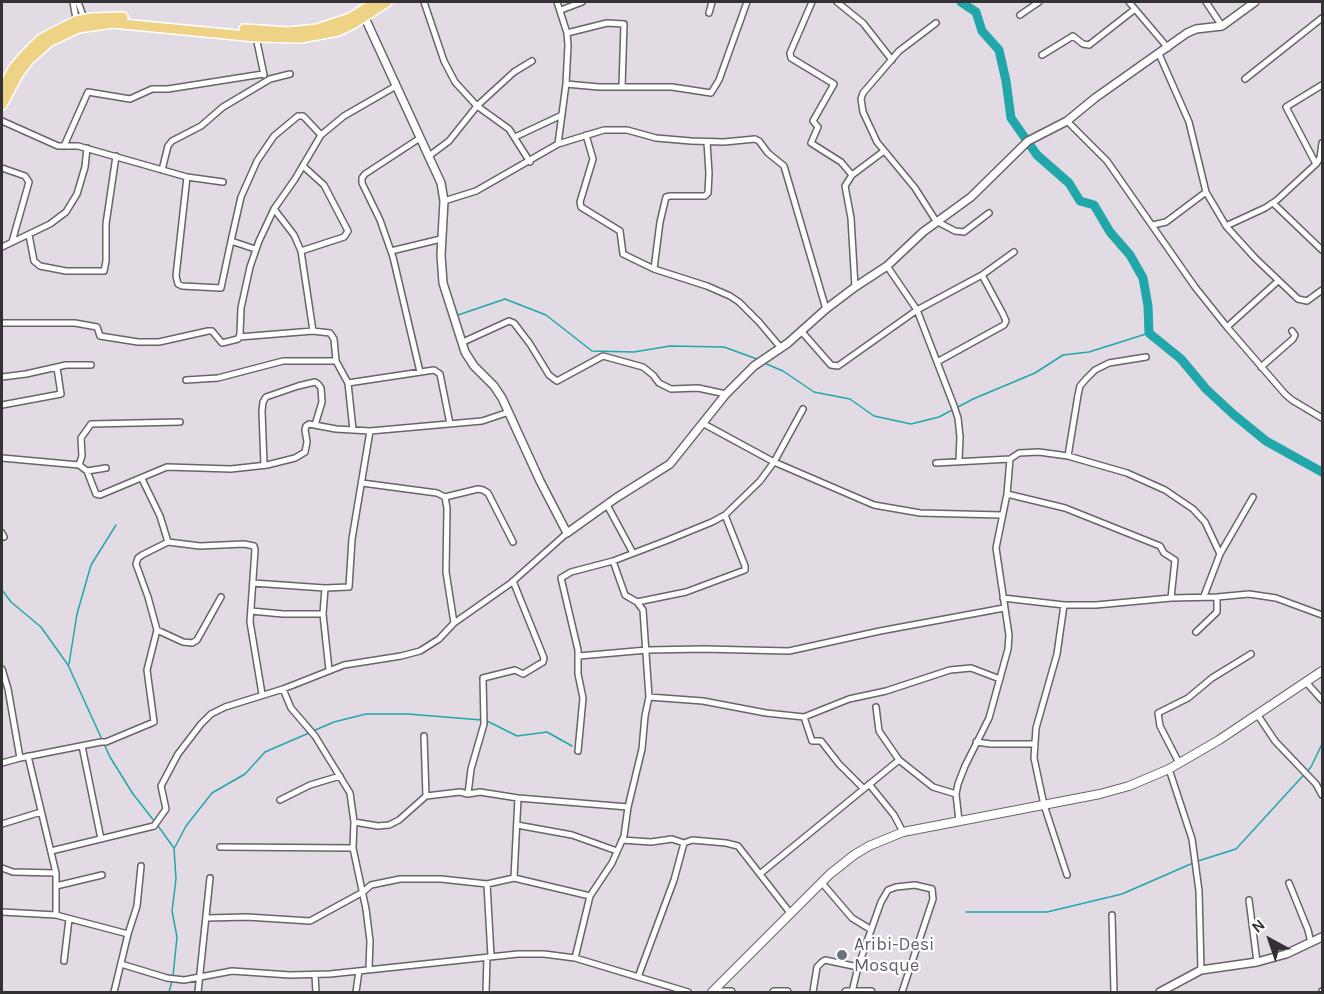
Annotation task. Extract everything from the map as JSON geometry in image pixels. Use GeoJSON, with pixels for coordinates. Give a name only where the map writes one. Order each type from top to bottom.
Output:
{"type":"FeatureCollection","features":[{"type":"Feature","properties":{"kind":"main road"},"geometry":{"type":"LineString","coordinates":[[2,90],[18,62],[40,40],[62,27],[112,16],[255,30],[300,32],[343,22],[376,2]]}},
{"type":"Feature","properties":{"kind":"main road"},"geometry":{"type":"LineString","coordinates":[[2,105],[19,73],[29,60],[49,42],[81,24],[113,23],[256,37],[310,37],[338,31],[365,18],[387,2]]}},
{"type":"Feature","properties":{"kind":"main road"},"geometry":{"type":"LineString","coordinates":[[713,992],[822,883],[854,855],[888,837],[903,832],[1115,791],[1169,769],[1323,671]]}},
{"type":"Feature","properties":{"kind":"street"},"geometry":{"type":"LineString","coordinates":[[73,2],[81,24]]}},
{"type":"Feature","properties":{"kind":"street"},"geometry":{"type":"LineString","coordinates":[[78,2],[81,24]]}},
{"type":"Feature","properties":{"kind":"street"},"geometry":{"type":"LineString","coordinates":[[424,2],[444,62],[455,82],[477,106],[509,129],[530,162]]}},
{"type":"Feature","properties":{"kind":"street"},"geometry":{"type":"LineString","coordinates":[[557,2],[567,33],[566,84],[558,144]]}},
{"type":"Feature","properties":{"kind":"street"},"geometry":{"type":"LineString","coordinates":[[561,10],[582,2]]}},
{"type":"Feature","properties":{"kind":"street"},"geometry":{"type":"LineString","coordinates":[[709,13],[712,2]]}},
{"type":"Feature","properties":{"kind":"street"},"geometry":{"type":"LineString","coordinates":[[566,84],[598,87],[672,87],[711,93],[719,80],[747,2]]}},
{"type":"Feature","properties":{"kind":"street"},"geometry":{"type":"LineString","coordinates":[[812,2],[790,54],[791,58],[834,84],[813,122],[818,127],[811,145],[841,162],[852,175]]}},
{"type":"Feature","properties":{"kind":"street"},"geometry":{"type":"LineString","coordinates":[[837,2],[863,23],[892,60]]}},
{"type":"Feature","properties":{"kind":"street"},"geometry":{"type":"LineString","coordinates":[[1020,15],[1039,2]]}},
{"type":"Feature","properties":{"kind":"street"},"geometry":{"type":"LineString","coordinates":[[1129,2],[1168,48]]}},
{"type":"Feature","properties":{"kind":"street"},"geometry":{"type":"LineString","coordinates":[[1206,2],[1222,26]]}},
{"type":"Feature","properties":{"kind":"street"},"geometry":{"type":"LineString","coordinates":[[51,851],[156,825],[166,809],[161,786],[191,735],[211,714],[344,665],[415,653],[439,639],[454,623],[513,581],[567,533],[666,467],[704,424],[726,394],[756,364],[802,332],[826,309],[855,287],[887,267],[936,221],[954,211],[971,197],[1025,144],[1067,121],[1095,98],[1193,30],[1222,26],[1255,2]]}},
{"type":"Feature","properties":{"kind":"street"},"geometry":{"type":"LineString","coordinates":[[1042,56],[1073,36],[1083,45],[1089,45],[1135,9]]}},
{"type":"Feature","properties":{"kind":"street"},"geometry":{"type":"LineString","coordinates":[[365,18],[439,176],[444,201],[441,239],[443,283],[470,360],[494,386],[509,412],[540,481],[567,533]]}},
{"type":"Feature","properties":{"kind":"street"},"geometry":{"type":"LineString","coordinates":[[1245,79],[1323,18]]}},
{"type":"Feature","properties":{"kind":"street"},"geometry":{"type":"LineString","coordinates":[[567,33],[607,23],[624,24],[622,87]]}},
{"type":"Feature","properties":{"kind":"street"},"geometry":{"type":"LineString","coordinates":[[936,23],[908,42],[863,93],[861,99],[868,126],[884,151],[915,188],[936,221],[955,231],[964,231],[988,213]]}},
{"type":"Feature","properties":{"kind":"street"},"geometry":{"type":"LineString","coordinates":[[256,37],[263,74],[270,79]]}},
{"type":"Feature","properties":{"kind":"street"},"geometry":{"type":"LineString","coordinates":[[1159,54],[1189,122],[1206,192],[1226,226],[1278,281],[1302,302],[1323,290]]}},
{"type":"Feature","properties":{"kind":"street"},"geometry":{"type":"LineString","coordinates":[[429,156],[449,141],[477,106],[508,77],[532,61]]}},
{"type":"Feature","properties":{"kind":"street"},"geometry":{"type":"LineString","coordinates":[[64,146],[88,92],[130,99],[152,89],[168,89],[263,74]]}},
{"type":"Feature","properties":{"kind":"street"},"geometry":{"type":"LineString","coordinates":[[162,170],[168,146],[172,141],[201,126],[223,107],[270,79],[290,74]]}},
{"type":"Feature","properties":{"kind":"street"},"geometry":{"type":"LineString","coordinates":[[1316,164],[1286,107],[1323,85]]}},
{"type":"Feature","properties":{"kind":"street"},"geometry":{"type":"LineString","coordinates":[[239,338],[241,308],[255,249],[274,209],[321,135],[344,116],[396,86]]}},
{"type":"Feature","properties":{"kind":"street"},"geometry":{"type":"LineString","coordinates":[[515,137],[562,115]]}},
{"type":"Feature","properties":{"kind":"street"},"geometry":{"type":"LineString","coordinates":[[187,177],[176,276],[178,284],[221,288],[241,197],[257,160],[274,136],[293,119],[303,116],[321,135]]}},
{"type":"Feature","properties":{"kind":"street"},"geometry":{"type":"LineString","coordinates":[[2,121],[58,146],[72,145],[87,148],[187,177],[223,182]]}},
{"type":"Feature","properties":{"kind":"street"},"geometry":{"type":"LineString","coordinates":[[1067,121],[1107,161],[1195,286],[1227,327],[1292,400],[1323,418]]}},
{"type":"Feature","properties":{"kind":"street"},"geometry":{"type":"LineString","coordinates":[[444,201],[476,191],[558,144],[604,130],[627,130],[656,138],[707,142],[755,139],[784,166],[826,309]]}},
{"type":"Feature","properties":{"kind":"street"},"geometry":{"type":"LineString","coordinates":[[586,135],[593,159],[580,202],[581,207],[620,231],[623,254],[654,269],[730,296],[759,322],[781,348]]}},
{"type":"Feature","properties":{"kind":"street"},"geometry":{"type":"LineString","coordinates":[[420,138],[362,178],[362,183],[380,220],[391,251],[420,372]]}},
{"type":"Feature","properties":{"kind":"street"},"geometry":{"type":"LineString","coordinates":[[654,269],[660,222],[666,197],[670,195],[705,196],[708,193],[707,142]]}},
{"type":"Feature","properties":{"kind":"street"},"geometry":{"type":"LineString","coordinates":[[1226,226],[1273,202],[1316,164],[1320,158],[1323,143]]}},
{"type":"Feature","properties":{"kind":"street"},"geometry":{"type":"LineString","coordinates":[[2,247],[60,217],[73,203],[85,166],[87,148]]}},
{"type":"Feature","properties":{"kind":"street"},"geometry":{"type":"LineString","coordinates":[[855,287],[851,218],[845,186],[852,175],[884,151]]}},
{"type":"Feature","properties":{"kind":"street"},"geometry":{"type":"LineString","coordinates":[[29,235],[34,261],[40,266],[66,271],[104,271],[106,224],[116,156]]}},
{"type":"Feature","properties":{"kind":"street"},"geometry":{"type":"LineString","coordinates":[[301,251],[344,237],[348,231],[324,185],[303,165]]}},
{"type":"Feature","properties":{"kind":"street"},"geometry":{"type":"LineString","coordinates":[[2,168],[25,176],[29,182],[12,242]]}},
{"type":"Feature","properties":{"kind":"street"},"geometry":{"type":"LineString","coordinates":[[1153,225],[1160,225],[1172,218],[1206,192]]}},
{"type":"Feature","properties":{"kind":"street"},"geometry":{"type":"LineString","coordinates":[[1273,202],[1323,250]]}},
{"type":"Feature","properties":{"kind":"street"},"geometry":{"type":"LineString","coordinates":[[274,209],[294,235],[301,251],[313,331]]}},
{"type":"Feature","properties":{"kind":"street"},"geometry":{"type":"LineString","coordinates":[[391,251],[441,239]]}},
{"type":"Feature","properties":{"kind":"street"},"geometry":{"type":"LineString","coordinates":[[231,241],[255,249]]}},
{"type":"Feature","properties":{"kind":"street"},"geometry":{"type":"LineString","coordinates":[[802,332],[834,367],[838,366],[917,310],[982,275],[1014,252]]}},
{"type":"Feature","properties":{"kind":"street"},"geometry":{"type":"LineString","coordinates":[[887,267],[917,310],[953,403],[958,418],[959,460]]}},
{"type":"Feature","properties":{"kind":"street"},"geometry":{"type":"LineString","coordinates":[[937,362],[1004,325],[1006,321],[1003,314],[982,275]]}},
{"type":"Feature","properties":{"kind":"street"},"geometry":{"type":"LineString","coordinates":[[1227,327],[1278,281]]}},
{"type":"Feature","properties":{"kind":"street"},"geometry":{"type":"LineString","coordinates":[[463,342],[509,321],[514,323],[549,375],[557,381],[603,356],[643,367],[659,383],[671,389],[698,388],[726,394]]}},
{"type":"Feature","properties":{"kind":"street"},"geometry":{"type":"LineString","coordinates":[[2,323],[75,323],[97,327],[100,336],[138,342],[159,342],[207,331],[212,331],[222,342],[239,338],[313,331],[332,335],[335,342],[336,361],[348,383],[353,430]]}},
{"type":"Feature","properties":{"kind":"street"},"geometry":{"type":"LineString","coordinates":[[1261,366],[1293,339],[1295,334],[1292,331]]}},
{"type":"Feature","properties":{"kind":"street"},"geometry":{"type":"LineString","coordinates":[[1068,456],[1080,386],[1095,370],[1109,363],[1146,357]]}},
{"type":"Feature","properties":{"kind":"street"},"geometry":{"type":"LineString","coordinates":[[186,380],[218,378],[283,361],[336,361]]}},
{"type":"Feature","properties":{"kind":"street"},"geometry":{"type":"LineString","coordinates":[[2,377],[73,364],[91,364]]}},
{"type":"Feature","properties":{"kind":"street"},"geometry":{"type":"LineString","coordinates":[[2,405],[61,393],[57,368]]}},
{"type":"Feature","properties":{"kind":"street"},"geometry":{"type":"LineString","coordinates":[[348,383],[434,370],[440,374],[450,424]]}},
{"type":"Feature","properties":{"kind":"street"},"geometry":{"type":"LineString","coordinates":[[264,465],[262,405],[266,397],[298,386],[317,383],[321,388],[322,402],[315,425]]}},
{"type":"Feature","properties":{"kind":"street"},"geometry":{"type":"LineString","coordinates":[[578,751],[583,698],[578,674],[579,656],[561,578],[571,572],[633,554],[706,524],[724,514],[760,481],[786,444],[803,409]]}},
{"type":"Feature","properties":{"kind":"street"},"geometry":{"type":"LineString","coordinates":[[2,458],[79,465],[87,471],[93,489],[96,494],[100,495],[167,467],[231,469],[295,458],[305,452],[306,426],[370,431],[482,421],[509,412]]}},
{"type":"Feature","properties":{"kind":"street"},"geometry":{"type":"LineString","coordinates":[[79,465],[82,456],[81,438],[91,424],[180,422]]}},
{"type":"Feature","properties":{"kind":"street"},"geometry":{"type":"LineString","coordinates":[[704,424],[774,462],[874,506],[920,513],[1001,515]]}},
{"type":"Feature","properties":{"kind":"street"},"geometry":{"type":"LineString","coordinates":[[253,583],[325,588],[345,588],[351,584],[352,538],[370,431]]}},
{"type":"Feature","properties":{"kind":"street"},"geometry":{"type":"LineString","coordinates":[[936,463],[1010,459],[1019,453],[1025,453],[1068,456],[1137,477],[1183,501],[1205,522],[1220,554]]}},
{"type":"Feature","properties":{"kind":"street"},"geometry":{"type":"LineString","coordinates":[[959,821],[956,794],[965,765],[989,718],[1008,649],[1009,635],[996,548],[1010,459]]}},
{"type":"Feature","properties":{"kind":"street"},"geometry":{"type":"LineString","coordinates":[[87,471],[106,468]]}},
{"type":"Feature","properties":{"kind":"street"},"geometry":{"type":"LineString","coordinates":[[142,479],[160,516],[168,542]]}},
{"type":"Feature","properties":{"kind":"street"},"geometry":{"type":"LineString","coordinates":[[362,483],[437,493],[445,497],[477,489],[488,493],[513,542]]}},
{"type":"Feature","properties":{"kind":"street"},"geometry":{"type":"LineString","coordinates":[[1006,494],[1065,508],[1160,546],[1164,553],[1175,560],[1171,598]]}},
{"type":"Feature","properties":{"kind":"street"},"geometry":{"type":"LineString","coordinates":[[445,497],[447,508],[446,572],[454,623]]}},
{"type":"Feature","properties":{"kind":"street"},"geometry":{"type":"LineString","coordinates":[[1204,596],[1220,554],[1253,497]]}},
{"type":"Feature","properties":{"kind":"street"},"geometry":{"type":"LineString","coordinates":[[607,505],[633,554]]}},
{"type":"Feature","properties":{"kind":"street"},"geometry":{"type":"LineString","coordinates":[[637,602],[700,588],[745,570],[724,514]]}},
{"type":"Feature","properties":{"kind":"street"},"geometry":{"type":"LineString","coordinates":[[2,763],[103,742],[154,722],[147,670],[157,630],[136,564],[142,555],[168,542],[200,546],[250,544],[255,550],[251,635],[262,694]]}},
{"type":"Feature","properties":{"kind":"street"},"geometry":{"type":"LineString","coordinates":[[575,958],[590,896],[606,873],[622,840],[642,749],[649,697],[643,610],[637,602],[625,595],[612,561]]}},
{"type":"Feature","properties":{"kind":"street"},"geometry":{"type":"LineString","coordinates":[[468,794],[471,768],[484,726],[483,678],[515,670],[523,674],[543,662],[513,581]]}},
{"type":"Feature","properties":{"kind":"street"},"geometry":{"type":"LineString","coordinates":[[325,588],[323,614],[329,670]]}},
{"type":"Feature","properties":{"kind":"street"},"geometry":{"type":"LineString","coordinates":[[1003,598],[1064,605],[1096,605],[1249,594],[1276,598],[1323,615]]}},
{"type":"Feature","properties":{"kind":"street"},"geometry":{"type":"LineString","coordinates":[[157,630],[183,642],[192,643],[221,597]]}},
{"type":"Feature","properties":{"kind":"street"},"geometry":{"type":"LineString","coordinates":[[1196,632],[1217,612],[1216,597]]}},
{"type":"Feature","properties":{"kind":"street"},"geometry":{"type":"LineString","coordinates":[[1064,605],[1058,654],[1036,728],[1034,744],[1036,768],[1044,805],[1067,875]]}},
{"type":"Feature","properties":{"kind":"street"},"geometry":{"type":"LineString","coordinates":[[579,656],[647,650],[789,651],[1004,608]]}},
{"type":"Feature","properties":{"kind":"street"},"geometry":{"type":"LineString","coordinates":[[251,611],[323,614]]}},
{"type":"Feature","properties":{"kind":"street"},"geometry":{"type":"LineString","coordinates":[[1179,763],[1160,726],[1158,712],[1188,699],[1212,678],[1251,654]]}},
{"type":"Feature","properties":{"kind":"street"},"geometry":{"type":"LineString","coordinates":[[649,697],[703,700],[766,713],[804,717],[849,699],[894,688],[950,670],[971,668],[1000,679]]}},
{"type":"Feature","properties":{"kind":"street"},"geometry":{"type":"LineString","coordinates":[[2,669],[8,689],[20,758]]}},
{"type":"Feature","properties":{"kind":"street"},"geometry":{"type":"LineString","coordinates":[[1306,682],[1323,700]]}},
{"type":"Feature","properties":{"kind":"street"},"geometry":{"type":"LineString","coordinates":[[283,689],[297,718],[313,733],[350,793],[354,822],[353,848],[363,892],[369,941],[369,969]]}},
{"type":"Feature","properties":{"kind":"street"},"geometry":{"type":"LineString","coordinates":[[876,707],[879,731],[899,760],[933,787],[956,794]]}},
{"type":"Feature","properties":{"kind":"street"},"geometry":{"type":"LineString","coordinates":[[1257,714],[1275,741],[1323,795]]}},
{"type":"Feature","properties":{"kind":"street"},"geometry":{"type":"LineString","coordinates":[[804,717],[812,741],[821,741],[839,764],[864,789]]}},
{"type":"Feature","properties":{"kind":"street"},"geometry":{"type":"LineString","coordinates":[[424,736],[426,796]]}},
{"type":"Feature","properties":{"kind":"street"},"geometry":{"type":"LineString","coordinates":[[976,742],[1034,744]]}},
{"type":"Feature","properties":{"kind":"street"},"geometry":{"type":"LineString","coordinates":[[82,746],[101,839]]}},
{"type":"Feature","properties":{"kind":"street"},"geometry":{"type":"LineString","coordinates":[[28,756],[56,873],[56,915]]}},
{"type":"Feature","properties":{"kind":"street"},"geometry":{"type":"LineString","coordinates":[[760,873],[899,760]]}},
{"type":"Feature","properties":{"kind":"street"},"geometry":{"type":"LineString","coordinates":[[1169,769],[1192,839],[1199,891],[1201,970]]}},
{"type":"Feature","properties":{"kind":"street"},"geometry":{"type":"LineString","coordinates":[[280,800],[310,786],[340,776]]}},
{"type":"Feature","properties":{"kind":"street"},"geometry":{"type":"LineString","coordinates":[[869,784],[894,815],[903,832]]}},
{"type":"Feature","properties":{"kind":"street"},"geometry":{"type":"LineString","coordinates":[[354,822],[378,826],[389,825],[399,820],[426,796],[460,792],[628,807]]}},
{"type":"Feature","properties":{"kind":"street"},"geometry":{"type":"LineString","coordinates":[[514,878],[518,798]]}},
{"type":"Feature","properties":{"kind":"street"},"geometry":{"type":"LineString","coordinates":[[2,824],[41,812]]}},
{"type":"Feature","properties":{"kind":"street"},"geometry":{"type":"LineString","coordinates":[[517,825],[572,835],[617,851]]}},
{"type":"Feature","properties":{"kind":"street"},"geometry":{"type":"LineString","coordinates":[[622,840],[651,842],[672,839],[684,843],[692,840],[734,844],[738,846],[792,915]]}},
{"type":"Feature","properties":{"kind":"street"},"geometry":{"type":"LineString","coordinates":[[638,977],[674,880],[684,843]]}},
{"type":"Feature","properties":{"kind":"street"},"geometry":{"type":"LineString","coordinates":[[220,847],[353,848]]}},
{"type":"Feature","properties":{"kind":"street"},"geometry":{"type":"LineString","coordinates":[[114,993],[137,906],[141,866]]}},
{"type":"Feature","properties":{"kind":"street"},"geometry":{"type":"LineString","coordinates":[[2,868],[13,872],[56,873]]}},
{"type":"Feature","properties":{"kind":"street"},"geometry":{"type":"LineString","coordinates":[[56,886],[102,875]]}},
{"type":"Feature","properties":{"kind":"street"},"geometry":{"type":"LineString","coordinates":[[198,993],[210,878]]}},
{"type":"Feature","properties":{"kind":"street"},"geometry":{"type":"LineString","coordinates":[[207,918],[247,917],[310,921],[363,892],[371,885],[400,879],[441,879],[487,884],[514,878],[590,896]]}},
{"type":"Feature","properties":{"kind":"street"},"geometry":{"type":"LineString","coordinates":[[822,883],[852,918],[870,929]]}},
{"type":"Feature","properties":{"kind":"street"},"geometry":{"type":"LineString","coordinates":[[1289,883],[1308,930],[1311,944]]}},
{"type":"Feature","properties":{"kind":"street"},"geometry":{"type":"LineString","coordinates":[[486,993],[489,957],[487,884]]}},
{"type":"Feature","properties":{"kind":"street"},"geometry":{"type":"LineString","coordinates":[[852,992],[870,929],[881,902],[888,890],[912,884],[932,889],[933,899],[903,993]]}},
{"type":"Feature","properties":{"kind":"street"},"geometry":{"type":"LineString","coordinates":[[1249,900],[1257,962]]}},
{"type":"Feature","properties":{"kind":"street"},"geometry":{"type":"LineString","coordinates":[[2,912],[56,915],[128,934]]}},
{"type":"Feature","properties":{"kind":"street"},"geometry":{"type":"LineString","coordinates":[[1112,915],[1114,993]]}},
{"type":"Feature","properties":{"kind":"street"},"geometry":{"type":"LineString","coordinates":[[64,961],[69,919]]}},
{"type":"Feature","properties":{"kind":"street"},"geometry":{"type":"LineString","coordinates":[[1160,993],[1201,970],[1257,962],[1286,954],[1323,937]]}},
{"type":"Feature","properties":{"kind":"street"},"geometry":{"type":"LineString","coordinates":[[121,964],[175,980],[198,979],[244,971],[315,975],[538,953],[575,958],[688,993]]}},
{"type":"Feature","properties":{"kind":"street"},"geometry":{"type":"LineString","coordinates":[[813,993],[818,968],[825,960],[858,968]]}},
{"type":"Feature","properties":{"kind":"street"},"geometry":{"type":"LineString","coordinates":[[356,993],[359,971]]}},
{"type":"Feature","properties":{"kind":"street"},"geometry":{"type":"LineString","coordinates":[[315,975],[316,993]]}},
{"type":"Feature","properties":{"kind":"street"},"geometry":{"type":"LineString","coordinates":[[713,992],[731,993]]}},
{"type":"Feature","properties":{"kind":"street"},"geometry":{"type":"LineString","coordinates":[[774,993],[787,993]]}},
{"type":"Feature","properties":{"kind":"street"},"geometry":{"type":"LineString","coordinates":[[846,993],[871,993]]}},
{"type":"Feature","properties":{"kind":"waterway"},"geometry":{"type":"LineString","coordinates":[[961,2],[976,12],[982,31],[999,50],[1011,118],[1037,155],[1069,183],[1080,201],[1094,205],[1110,232],[1130,255],[1143,278],[1148,306],[1149,333],[1181,359],[1206,389],[1266,441],[1322,472]]}},
{"type":"Feature","properties":{"kind":"waterway"},"geometry":{"type":"LineString","coordinates":[[458,315],[505,299],[546,315],[592,351],[634,352],[670,346],[724,347],[757,359]]}},
{"type":"Feature","properties":{"kind":"waterway"},"geometry":{"type":"LineString","coordinates":[[764,363],[783,371],[814,392],[850,399],[874,416],[911,424],[939,417],[973,399],[1035,373],[1063,355],[1089,352],[1149,333]]}},
{"type":"Feature","properties":{"kind":"waterway"},"geometry":{"type":"LineString","coordinates":[[69,664],[77,614],[91,565],[116,525]]}},
{"type":"Feature","properties":{"kind":"waterway"},"geometry":{"type":"LineString","coordinates":[[2,590],[11,602],[41,627],[68,665],[110,757],[133,794],[155,822]]}},
{"type":"Feature","properties":{"kind":"waterway"},"geometry":{"type":"LineString","coordinates":[[313,731],[334,722],[366,714],[408,714],[482,720]]}},
{"type":"Feature","properties":{"kind":"waterway"},"geometry":{"type":"LineString","coordinates":[[487,721],[517,736],[547,732],[572,746]]}},
{"type":"Feature","properties":{"kind":"waterway"},"geometry":{"type":"LineString","coordinates":[[175,847],[186,826],[212,793],[245,774],[265,752],[309,733]]}},
{"type":"Feature","properties":{"kind":"waterway"},"geometry":{"type":"LineString","coordinates":[[1198,861],[1236,849],[1311,767],[1322,744]]}},
{"type":"Feature","properties":{"kind":"waterway"},"geometry":{"type":"LineString","coordinates":[[158,826],[174,848],[176,879],[172,911],[177,937],[173,976]]}},
{"type":"Feature","properties":{"kind":"waterway"},"geometry":{"type":"LineString","coordinates":[[966,912],[1047,912],[1122,894],[1193,863]]}},
{"type":"Feature","properties":{"kind":"waterway"},"geometry":{"type":"LineString","coordinates":[[169,992],[172,981]]}},
{"type":"Feature","properties":{"kind":"place","name":"Aribi-Desi Mosque"},"geometry":{"type":"Point","coordinates":[842,955]}}]}
